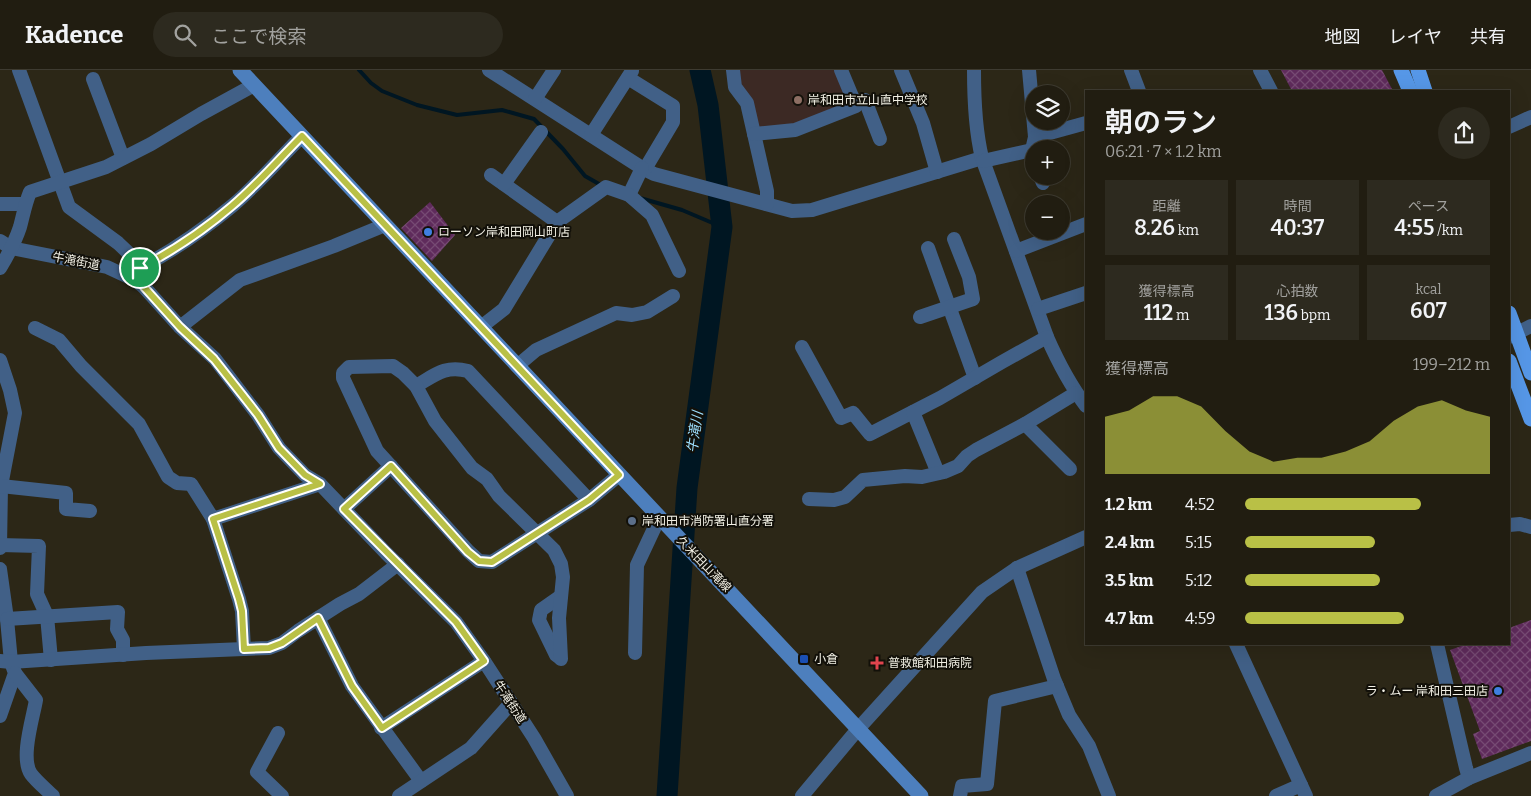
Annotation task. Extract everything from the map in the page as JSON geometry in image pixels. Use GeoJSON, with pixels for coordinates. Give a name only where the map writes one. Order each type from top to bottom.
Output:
{"type":"FeatureCollection","features":[{"type":"Feature","properties":{"kind":"main road"},"geometry":{"type":"LineString","coordinates":[[1402,70],[1410,90]]}},
{"type":"Feature","properties":{"kind":"main road"},"geometry":{"type":"LineString","coordinates":[[1418,70],[1426,90]]}},
{"type":"Feature","properties":{"kind":"main road"},"geometry":{"type":"LineString","coordinates":[[1510,318],[1513,335],[1531,373]]}},
{"type":"Feature","properties":{"kind":"main road"},"geometry":{"type":"LineString","coordinates":[[1510,364],[1531,418]]}},
{"type":"Feature","properties":{"kind":"street"},"geometry":{"type":"LineString","coordinates":[[19,70],[69,207],[118,243],[138,262],[144,287]]}},
{"type":"Feature","properties":{"kind":"street","name":"久米田山滝線"},"geometry":{"type":"LineString","coordinates":[[240,70],[920,796]]}},
{"type":"Feature","properties":{"kind":"street"},"geometry":{"type":"LineString","coordinates":[[489,70],[654,174],[792,211],[812,210],[982,159],[1025,150]]}},
{"type":"Feature","properties":{"kind":"street"},"geometry":{"type":"LineString","coordinates":[[535,99],[554,70]]}},
{"type":"Feature","properties":{"kind":"street"},"geometry":{"type":"LineString","coordinates":[[733,70],[735,87],[747,103],[767,191],[767,204]]}},
{"type":"Feature","properties":{"kind":"street"},"geometry":{"type":"LineString","coordinates":[[754,134],[795,130],[856,106],[841,70]]}},
{"type":"Feature","properties":{"kind":"street"},"geometry":{"type":"LineString","coordinates":[[901,70],[923,123],[937,172]]}},
{"type":"Feature","properties":{"kind":"street"},"geometry":{"type":"LineString","coordinates":[[809,499],[834,500],[845,497],[863,480],[904,476],[922,477],[958,466],[976,450],[1025,424],[1083,401],[1058,364],[982,159],[978,143],[974,106],[974,70]]}},
{"type":"Feature","properties":{"kind":"street"},"geometry":{"type":"LineString","coordinates":[[1029,70],[1033,140]]}},
{"type":"Feature","properties":{"kind":"street"},"geometry":{"type":"LineString","coordinates":[[1131,70],[1139,90]]}},
{"type":"Feature","properties":{"kind":"street"},"geometry":{"type":"LineString","coordinates":[[1260,70],[1270,90]]}},
{"type":"Feature","properties":{"kind":"street"},"geometry":{"type":"LineString","coordinates":[[591,135],[630,74],[673,106],[673,122],[643,168],[629,195]]}},
{"type":"Feature","properties":{"kind":"street"},"geometry":{"type":"LineString","coordinates":[[93,79],[123,158]]}},
{"type":"Feature","properties":{"kind":"street"},"geometry":{"type":"LineString","coordinates":[[0,268],[6,244],[20,227],[25,204],[30,192],[106,167],[151,144],[254,85]]}},
{"type":"Feature","properties":{"kind":"street"},"geometry":{"type":"LineString","coordinates":[[855,103],[865,100],[880,139]]}},
{"type":"Feature","properties":{"kind":"street"},"geometry":{"type":"LineString","coordinates":[[1510,127],[1531,117]]}},
{"type":"Feature","properties":{"kind":"street"},"geometry":{"type":"LineString","coordinates":[[1051,140],[1085,123]]}},
{"type":"Feature","properties":{"kind":"street"},"geometry":{"type":"LineString","coordinates":[[504,184],[541,132]]}},
{"type":"Feature","properties":{"kind":"street"},"geometry":{"type":"LineString","coordinates":[[140,268],[182,244],[232,206],[302,136]]}},
{"type":"Feature","properties":{"kind":"street"},"geometry":{"type":"LineString","coordinates":[[491,175],[557,222]]}},
{"type":"Feature","properties":{"kind":"street"},"geometry":{"type":"LineString","coordinates":[[481,327],[504,309],[557,222],[606,187],[629,195],[652,215],[679,271]]}},
{"type":"Feature","properties":{"kind":"street"},"geometry":{"type":"LineString","coordinates":[[0,204],[25,204]]}},
{"type":"Feature","properties":{"kind":"street"},"geometry":{"type":"LineString","coordinates":[[1016,251],[1085,224]]}},
{"type":"Feature","properties":{"kind":"street"},"geometry":{"type":"LineString","coordinates":[[180,327],[240,280],[334,246],[385,225]]}},
{"type":"Feature","properties":{"kind":"street"},"geometry":{"type":"LineString","coordinates":[[920,317],[973,299],[969,277],[954,239]]}},
{"type":"Feature","properties":{"kind":"street","name":"牛滝街道"},"geometry":{"type":"LineString","coordinates":[[6,244],[107,266],[135,280],[144,287],[180,327],[214,359],[258,415],[279,448],[305,475],[320,484],[456,622],[534,738],[567,796]]}},
{"type":"Feature","properties":{"kind":"street"},"geometry":{"type":"LineString","coordinates":[[928,248],[975,378]]}},
{"type":"Feature","properties":{"kind":"street"},"geometry":{"type":"LineString","coordinates":[[1038,309],[1085,293]]}},
{"type":"Feature","properties":{"kind":"street"},"geometry":{"type":"LineString","coordinates":[[517,366],[536,350],[616,313],[632,315],[647,312],[673,296]]}},
{"type":"Feature","properties":{"kind":"street"},"geometry":{"type":"LineString","coordinates":[[1513,335],[1531,326]]}},
{"type":"Feature","properties":{"kind":"street"},"geometry":{"type":"LineString","coordinates":[[35,328],[59,340],[81,366],[139,424],[168,477],[177,483],[191,484],[213,519],[239,599],[242,611],[244,649]]}},
{"type":"Feature","properties":{"kind":"street"},"geometry":{"type":"LineString","coordinates":[[802,347],[841,418],[853,413],[870,434],[940,398],[1047,337]]}},
{"type":"Feature","properties":{"kind":"street"},"geometry":{"type":"LineString","coordinates":[[0,360],[15,413],[1,486],[0,548]]}},
{"type":"Feature","properties":{"kind":"street"},"geometry":{"type":"LineString","coordinates":[[561,596],[562,564],[554,550],[538,534],[499,496],[487,479],[472,468],[435,421],[416,386],[393,366],[349,366],[343,373],[343,378],[377,450],[468,552],[479,561],[492,562],[538,534],[589,500],[619,475]]}},
{"type":"Feature","properties":{"kind":"street"},"geometry":{"type":"LineString","coordinates":[[416,386],[446,369],[457,368],[468,371],[589,500]]}},
{"type":"Feature","properties":{"kind":"street"},"geometry":{"type":"LineString","coordinates":[[913,412],[938,473]]}},
{"type":"Feature","properties":{"kind":"street"},"geometry":{"type":"LineString","coordinates":[[1025,424],[1070,469]]}},
{"type":"Feature","properties":{"kind":"street"},"geometry":{"type":"LineString","coordinates":[[344,509],[391,466]]}},
{"type":"Feature","properties":{"kind":"street"},"geometry":{"type":"LineString","coordinates":[[213,519],[320,484]]}},
{"type":"Feature","properties":{"kind":"street"},"geometry":{"type":"LineString","coordinates":[[1,486],[66,493],[66,509],[90,511]]}},
{"type":"Feature","properties":{"kind":"street"},"geometry":{"type":"LineString","coordinates":[[635,653],[637,566],[661,520]]}},
{"type":"Feature","properties":{"kind":"street"},"geometry":{"type":"LineString","coordinates":[[1510,525],[1520,524],[1531,527]]}},
{"type":"Feature","properties":{"kind":"street"},"geometry":{"type":"LineString","coordinates":[[802,796],[858,729],[982,592],[1017,568],[1085,537]]}},
{"type":"Feature","properties":{"kind":"street"},"geometry":{"type":"LineString","coordinates":[[0,545],[39,546],[38,594],[47,616],[51,660]]}},
{"type":"Feature","properties":{"kind":"street"},"geometry":{"type":"LineString","coordinates":[[9,666],[51,660],[123,655],[269,648],[282,643],[318,618],[359,594],[398,564]]}},
{"type":"Feature","properties":{"kind":"street"},"geometry":{"type":"LineString","coordinates":[[1017,568],[1057,686],[1069,714],[1089,746],[1109,796]]}},
{"type":"Feature","properties":{"kind":"street"},"geometry":{"type":"LineString","coordinates":[[0,569],[1,589],[7,619],[9,666],[0,716]]}},
{"type":"Feature","properties":{"kind":"street"},"geometry":{"type":"LineString","coordinates":[[7,619],[118,612],[117,629],[123,640],[123,655]]}},
{"type":"Feature","properties":{"kind":"street"},"geometry":{"type":"LineString","coordinates":[[318,618],[352,686],[420,781]]}},
{"type":"Feature","properties":{"kind":"street"},"geometry":{"type":"LineString","coordinates":[[1236,645],[1303,790],[1276,796]]}},
{"type":"Feature","properties":{"kind":"street"},"geometry":{"type":"LineString","coordinates":[[1434,647],[1447,713],[1469,778]]}},
{"type":"Feature","properties":{"kind":"street"},"geometry":{"type":"LineString","coordinates":[[382,728],[484,661]]}},
{"type":"Feature","properties":{"kind":"street"},"geometry":{"type":"LineString","coordinates":[[9,666],[36,700],[27,748],[28,768],[30,773],[53,796]]}},
{"type":"Feature","properties":{"kind":"street"},"geometry":{"type":"LineString","coordinates":[[960,796],[962,786],[987,784],[995,700],[1057,686]]}},
{"type":"Feature","properties":{"kind":"street"},"geometry":{"type":"LineString","coordinates":[[399,796],[471,748],[511,703]]}},
{"type":"Feature","properties":{"kind":"street"},"geometry":{"type":"LineString","coordinates":[[278,733],[257,772],[282,796]]}},
{"type":"Feature","properties":{"kind":"street"},"geometry":{"type":"LineString","coordinates":[[1436,796],[1469,778],[1531,753]]}},
{"type":"Feature","properties":{"kind":"shaded area","name":"岸和田市立山直中学校"},"geometry":{"type":"Polygon","coordinates":[[[736,70],[837,70],[849,97],[847,104],[799,126],[762,129],[758,126],[739,83],[736,70]]]}},
{"type":"Feature","properties":{"kind":"building"},"geometry":{"type":"Polygon","coordinates":[[[1281,70],[1382,70],[1392,90],[1291,90],[1281,70]]]}},
{"type":"Feature","properties":{"kind":"building","name":"ローソン岸和田岡山町店"},"geometry":{"type":"Polygon","coordinates":[[[430,202],[455,235],[432,261],[401,228],[430,202]]]}},
{"type":"Feature","properties":{"kind":"building","name":"ラ・ムー 岸和田三田店"},"geometry":{"type":"Polygon","coordinates":[[[1531,620],[1531,741],[1482,759],[1473,734],[1480,731],[1450,650],[1464,645],[1510,645],[1510,628],[1531,620]]]}},
{"type":"Feature","properties":{"kind":"waterway"},"geometry":{"type":"LineString","coordinates":[[359,70],[371,83],[382,91],[417,105],[457,115],[502,110],[534,119],[563,149],[585,176],[599,184]]}},
{"type":"Feature","properties":{"kind":"waterway","name":"牛滝川"},"geometry":{"type":"LineString","coordinates":[[667,796],[687,488],[722,227],[708,105],[700,70]]}},
{"type":"Feature","properties":{"kind":"waterway"},"geometry":{"type":"LineString","coordinates":[[640,198],[682,210],[722,227]]}},
{"type":"Feature","properties":{"kind":"place","name":"岸和田市立山直中学校"},"geometry":{"type":"Point","coordinates":[798,100]}},
{"type":"Feature","properties":{"kind":"place","name":"ローソン岸和田岡山町店"},"geometry":{"type":"Point","coordinates":[428,232]}},
{"type":"Feature","properties":{"kind":"place","name":"岸和田市消防署山直分署"},"geometry":{"type":"Point","coordinates":[632,521]}},
{"type":"Feature","properties":{"kind":"place","name":"小倉"},"geometry":{"type":"Point","coordinates":[804,659]}},
{"type":"Feature","properties":{"kind":"place","name":"普救館和田病院"},"geometry":{"type":"Point","coordinates":[877,663]}},
{"type":"Feature","properties":{"kind":"place","name":"ラ・ムー 岸和田三田店"},"geometry":{"type":"Point","coordinates":[1498,691]}},
{"type":"Feature","properties":{"kind":"route"},"geometry":{"type":"LineString","coordinates":[[302,136],[619,475],[589,500],[492,562],[479,561],[468,552],[391,466],[344,509],[456,622],[484,661],[382,728],[352,686],[318,618],[298,630],[282,643],[269,648],[244,649],[242,611],[213,519],[320,484],[305,475],[279,448],[258,415],[214,359],[180,327],[144,287],[140,268],[182,244],[232,206],[302,136]]}}]}
